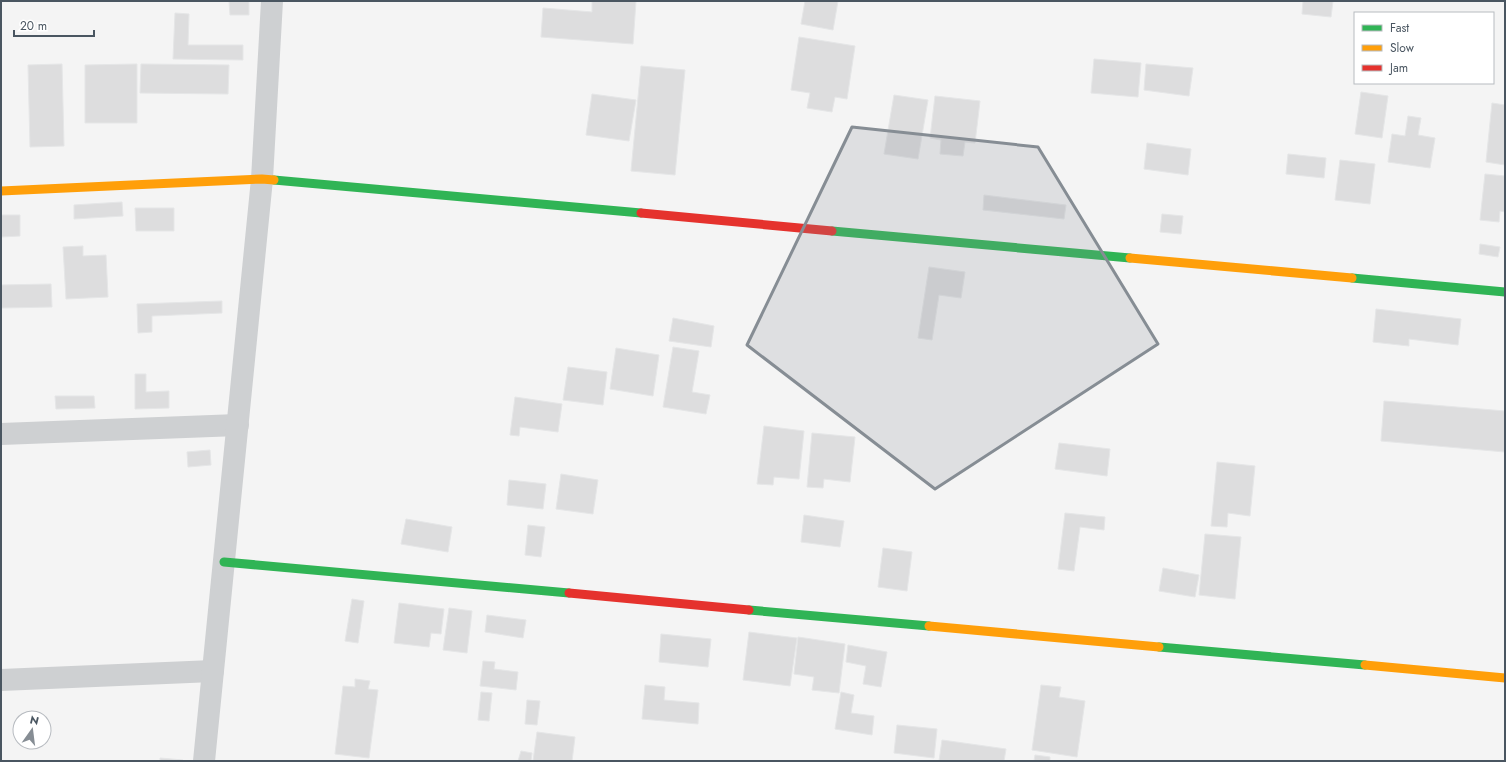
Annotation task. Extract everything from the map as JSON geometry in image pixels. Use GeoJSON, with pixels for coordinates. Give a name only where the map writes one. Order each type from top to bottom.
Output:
{"type":"FeatureCollection","features":[{"type":"Feature","properties":{"kind":"street"},"geometry":{"type":"LineString","coordinates":[[204,761],[262,179],[272,1]]}},
{"type":"Feature","properties":{"kind":"street"},"geometry":{"type":"LineString","coordinates":[[1,191],[262,179],[1505,292]]}},
{"type":"Feature","properties":{"kind":"street"},"geometry":{"type":"LineString","coordinates":[[1,434],[238,425]]}},
{"type":"Feature","properties":{"kind":"street"},"geometry":{"type":"LineString","coordinates":[[224,562],[1505,678]]}},
{"type":"Feature","properties":{"kind":"street"},"geometry":{"type":"LineString","coordinates":[[1,680],[213,671]]}},
{"type":"Feature","properties":{"kind":"highlighted area"},"geometry":{"type":"Polygon","coordinates":[[[852,127],[1038,147],[1158,344],[935,489],[747,345],[852,127]]]}},
{"type":"Feature","properties":{"kind":"building"},"geometry":{"type":"Polygon","coordinates":[[[229,1],[249,1],[249,15],[230,15],[229,1]]]}},
{"type":"Feature","properties":{"kind":"building"},"geometry":{"type":"Polygon","coordinates":[[[592,1],[636,1],[633,44],[541,37],[543,8],[592,12],[592,1]]]}},
{"type":"Feature","properties":{"kind":"building"},"geometry":{"type":"Polygon","coordinates":[[[805,1],[838,1],[833,30],[801,24],[805,1]]]}},
{"type":"Feature","properties":{"kind":"building"},"geometry":{"type":"Polygon","coordinates":[[[1303,1],[1333,1],[1331,17],[1302,14],[1303,1]]]}},
{"type":"Feature","properties":{"kind":"building"},"geometry":{"type":"Polygon","coordinates":[[[175,13],[189,14],[188,45],[243,45],[243,60],[173,59],[175,13]]]}},
{"type":"Feature","properties":{"kind":"building"},"geometry":{"type":"Polygon","coordinates":[[[799,37],[855,46],[847,99],[835,97],[832,112],[807,108],[810,93],[791,90],[799,37]]]}},
{"type":"Feature","properties":{"kind":"building"},"geometry":{"type":"Polygon","coordinates":[[[1094,59],[1141,63],[1138,97],[1091,93],[1094,59]]]}},
{"type":"Feature","properties":{"kind":"building"},"geometry":{"type":"Polygon","coordinates":[[[62,64],[64,146],[30,147],[28,65],[62,64]]]}},
{"type":"Feature","properties":{"kind":"building"},"geometry":{"type":"Polygon","coordinates":[[[137,64],[137,123],[85,123],[85,65],[137,64]]]}},
{"type":"Feature","properties":{"kind":"building"},"geometry":{"type":"Polygon","coordinates":[[[141,64],[229,65],[228,94],[140,93],[141,64]]]}},
{"type":"Feature","properties":{"kind":"building"},"geometry":{"type":"Polygon","coordinates":[[[1146,64],[1193,68],[1189,96],[1144,90],[1146,64]]]}},
{"type":"Feature","properties":{"kind":"building"},"geometry":{"type":"Polygon","coordinates":[[[641,66],[685,70],[675,175],[631,171],[641,66]]]}},
{"type":"Feature","properties":{"kind":"building"},"geometry":{"type":"Polygon","coordinates":[[[1361,92],[1388,96],[1382,138],[1355,134],[1361,92]]]}},
{"type":"Feature","properties":{"kind":"building"},"geometry":{"type":"Polygon","coordinates":[[[592,94],[636,100],[629,141],[586,135],[592,94]]]}},
{"type":"Feature","properties":{"kind":"building"},"geometry":{"type":"Polygon","coordinates":[[[894,95],[928,100],[918,159],[884,154],[894,95]]]}},
{"type":"Feature","properties":{"kind":"building"},"geometry":{"type":"Polygon","coordinates":[[[935,96],[980,101],[975,143],[965,142],[963,156],[940,154],[941,140],[930,138],[935,96]]]}},
{"type":"Feature","properties":{"kind":"building"},"geometry":{"type":"Polygon","coordinates":[[[1492,103],[1505,105],[1505,165],[1486,162],[1492,103]]]}},
{"type":"Feature","properties":{"kind":"building"},"geometry":{"type":"Polygon","coordinates":[[[1408,116],[1421,118],[1418,135],[1435,138],[1430,168],[1388,162],[1392,134],[1405,136],[1408,116]]]}},
{"type":"Feature","properties":{"kind":"building"},"geometry":{"type":"Polygon","coordinates":[[[1147,143],[1191,149],[1188,175],[1144,169],[1147,143]]]}},
{"type":"Feature","properties":{"kind":"building"},"geometry":{"type":"Polygon","coordinates":[[[1288,154],[1326,158],[1324,178],[1286,174],[1288,154]]]}},
{"type":"Feature","properties":{"kind":"building"},"geometry":{"type":"Polygon","coordinates":[[[1340,160],[1375,164],[1370,204],[1335,200],[1340,160]]]}},
{"type":"Feature","properties":{"kind":"building"},"geometry":{"type":"Polygon","coordinates":[[[1485,174],[1505,176],[1505,212],[1500,211],[1499,222],[1480,220],[1485,174]]]}},
{"type":"Feature","properties":{"kind":"building"},"geometry":{"type":"Polygon","coordinates":[[[984,195],[1066,205],[1064,219],[983,210],[984,195]]]}},
{"type":"Feature","properties":{"kind":"building"},"geometry":{"type":"Polygon","coordinates":[[[122,202],[123,216],[74,219],[74,205],[122,202]]]}},
{"type":"Feature","properties":{"kind":"building"},"geometry":{"type":"Polygon","coordinates":[[[135,208],[174,208],[174,231],[136,231],[135,208]]]}},
{"type":"Feature","properties":{"kind":"building"},"geometry":{"type":"Polygon","coordinates":[[[1162,214],[1183,216],[1181,234],[1160,232],[1162,214]]]}},
{"type":"Feature","properties":{"kind":"building"},"geometry":{"type":"Polygon","coordinates":[[[1,215],[20,215],[20,236],[1,237],[1,215]]]}},
{"type":"Feature","properties":{"kind":"building"},"geometry":{"type":"Polygon","coordinates":[[[1480,244],[1500,247],[1498,257],[1479,254],[1480,244]]]}},
{"type":"Feature","properties":{"kind":"building"},"geometry":{"type":"Polygon","coordinates":[[[83,246],[83,256],[106,255],[108,297],[66,299],[63,247],[83,246]]]}},
{"type":"Feature","properties":{"kind":"building"},"geometry":{"type":"Polygon","coordinates":[[[929,267],[965,272],[961,298],[939,295],[932,340],[918,338],[929,267]]]}},
{"type":"Feature","properties":{"kind":"building"},"geometry":{"type":"Polygon","coordinates":[[[51,284],[52,307],[1,308],[1,285],[51,284]]]}},
{"type":"Feature","properties":{"kind":"building"},"geometry":{"type":"Polygon","coordinates":[[[222,301],[222,313],[152,316],[152,332],[138,333],[137,304],[222,301]]]}},
{"type":"Feature","properties":{"kind":"building"},"geometry":{"type":"Polygon","coordinates":[[[1376,309],[1461,319],[1458,345],[1409,339],[1409,346],[1373,342],[1376,309]]]}},
{"type":"Feature","properties":{"kind":"building"},"geometry":{"type":"Polygon","coordinates":[[[673,318],[714,326],[711,347],[669,341],[673,318]]]}},
{"type":"Feature","properties":{"kind":"building"},"geometry":{"type":"Polygon","coordinates":[[[673,347],[699,351],[692,392],[710,395],[706,414],[663,407],[673,347]]]}},
{"type":"Feature","properties":{"kind":"building"},"geometry":{"type":"Polygon","coordinates":[[[616,348],[659,355],[653,396],[610,389],[616,348]]]}},
{"type":"Feature","properties":{"kind":"building"},"geometry":{"type":"Polygon","coordinates":[[[568,367],[607,372],[603,405],[563,400],[568,367]]]}},
{"type":"Feature","properties":{"kind":"building"},"geometry":{"type":"Polygon","coordinates":[[[135,374],[146,374],[146,392],[169,391],[169,408],[135,409],[135,374]]]}},
{"type":"Feature","properties":{"kind":"building"},"geometry":{"type":"Polygon","coordinates":[[[55,396],[94,396],[95,408],[56,409],[55,396]]]}},
{"type":"Feature","properties":{"kind":"building"},"geometry":{"type":"Polygon","coordinates":[[[515,397],[562,404],[558,432],[520,427],[519,436],[510,435],[515,397]]]}},
{"type":"Feature","properties":{"kind":"building"},"geometry":{"type":"Polygon","coordinates":[[[1384,401],[1505,411],[1505,452],[1381,441],[1384,401]]]}},
{"type":"Feature","properties":{"kind":"building"},"geometry":{"type":"Polygon","coordinates":[[[764,426],[804,431],[799,479],[774,477],[773,485],[757,484],[764,426]]]}},
{"type":"Feature","properties":{"kind":"building"},"geometry":{"type":"Polygon","coordinates":[[[812,433],[855,437],[850,482],[824,479],[823,488],[807,487],[812,433]]]}},
{"type":"Feature","properties":{"kind":"building"},"geometry":{"type":"Polygon","coordinates":[[[1059,443],[1110,449],[1107,476],[1055,469],[1059,443]]]}},
{"type":"Feature","properties":{"kind":"building"},"geometry":{"type":"Polygon","coordinates":[[[210,450],[211,465],[188,467],[187,452],[210,450]]]}},
{"type":"Feature","properties":{"kind":"building"},"geometry":{"type":"Polygon","coordinates":[[[1217,462],[1255,466],[1250,516],[1228,513],[1227,527],[1211,526],[1217,462]]]}},
{"type":"Feature","properties":{"kind":"building"},"geometry":{"type":"Polygon","coordinates":[[[561,474],[598,480],[593,514],[556,509],[561,474]]]}},
{"type":"Feature","properties":{"kind":"building"},"geometry":{"type":"Polygon","coordinates":[[[509,480],[546,484],[543,509],[507,505],[509,480]]]}},
{"type":"Feature","properties":{"kind":"building"},"geometry":{"type":"Polygon","coordinates":[[[1065,513],[1105,517],[1104,530],[1080,527],[1074,571],[1058,569],[1065,513]]]}},
{"type":"Feature","properties":{"kind":"building"},"geometry":{"type":"Polygon","coordinates":[[[804,515],[844,521],[840,547],[801,542],[804,515]]]}},
{"type":"Feature","properties":{"kind":"building"},"geometry":{"type":"Polygon","coordinates":[[[406,519],[452,527],[448,552],[401,544],[406,519]]]}},
{"type":"Feature","properties":{"kind":"building"},"geometry":{"type":"Polygon","coordinates":[[[528,525],[545,527],[541,557],[525,555],[528,525]]]}},
{"type":"Feature","properties":{"kind":"building"},"geometry":{"type":"Polygon","coordinates":[[[1205,534],[1241,537],[1235,599],[1199,595],[1205,534]]]}},
{"type":"Feature","properties":{"kind":"building"},"geometry":{"type":"Polygon","coordinates":[[[883,548],[912,552],[907,591],[878,587],[883,548]]]}},
{"type":"Feature","properties":{"kind":"building"},"geometry":{"type":"Polygon","coordinates":[[[1163,568],[1199,575],[1195,597],[1159,591],[1163,568]]]}},
{"type":"Feature","properties":{"kind":"building"},"geometry":{"type":"Polygon","coordinates":[[[352,599],[364,601],[358,643],[345,641],[352,599]]]}},
{"type":"Feature","properties":{"kind":"building"},"geometry":{"type":"Polygon","coordinates":[[[399,603],[444,609],[441,634],[431,633],[429,647],[394,643],[399,603]]]}},
{"type":"Feature","properties":{"kind":"building"},"geometry":{"type":"Polygon","coordinates":[[[449,608],[472,611],[467,653],[443,650],[449,608]]]}},
{"type":"Feature","properties":{"kind":"building"},"geometry":{"type":"Polygon","coordinates":[[[487,615],[526,620],[523,638],[485,632],[487,615]]]}},
{"type":"Feature","properties":{"kind":"building"},"geometry":{"type":"Polygon","coordinates":[[[749,632],[797,638],[790,686],[743,680],[749,632]]]}},
{"type":"Feature","properties":{"kind":"building"},"geometry":{"type":"Polygon","coordinates":[[[661,634],[711,639],[708,667],[659,662],[661,634]]]}},
{"type":"Feature","properties":{"kind":"building"},"geometry":{"type":"Polygon","coordinates":[[[798,637],[845,644],[839,693],[812,690],[814,677],[794,674],[798,637]]]}},
{"type":"Feature","properties":{"kind":"building"},"geometry":{"type":"Polygon","coordinates":[[[848,645],[887,652],[881,687],[863,684],[866,666],[846,662],[848,645]]]}},
{"type":"Feature","properties":{"kind":"building"},"geometry":{"type":"Polygon","coordinates":[[[483,661],[495,662],[494,669],[518,672],[516,690],[480,686],[483,661]]]}},
{"type":"Feature","properties":{"kind":"building"},"geometry":{"type":"Polygon","coordinates":[[[355,679],[370,681],[368,689],[378,690],[369,758],[335,754],[343,686],[355,687],[355,679]]]}},
{"type":"Feature","properties":{"kind":"building"},"geometry":{"type":"Polygon","coordinates":[[[645,685],[665,687],[664,700],[699,703],[698,724],[642,719],[645,685]]]}},
{"type":"Feature","properties":{"kind":"building"},"geometry":{"type":"Polygon","coordinates":[[[1041,685],[1061,687],[1059,697],[1085,701],[1077,757],[1032,750],[1041,685]]]}},
{"type":"Feature","properties":{"kind":"building"},"geometry":{"type":"Polygon","coordinates":[[[481,692],[492,693],[489,721],[478,720],[481,692]]]}},
{"type":"Feature","properties":{"kind":"building"},"geometry":{"type":"Polygon","coordinates":[[[841,692],[854,695],[851,713],[874,716],[872,735],[835,729],[841,692]]]}},
{"type":"Feature","properties":{"kind":"building"},"geometry":{"type":"Polygon","coordinates":[[[527,700],[540,701],[537,725],[525,724],[527,700]]]}},
{"type":"Feature","properties":{"kind":"building"},"geometry":{"type":"Polygon","coordinates":[[[897,725],[937,729],[934,758],[894,753],[897,725]]]}},
{"type":"Feature","properties":{"kind":"building"},"geometry":{"type":"Polygon","coordinates":[[[537,732],[575,737],[572,761],[533,761],[537,732]]]}},
{"type":"Feature","properties":{"kind":"building"},"geometry":{"type":"Polygon","coordinates":[[[942,740],[1006,749],[1004,761],[939,761],[942,740]]]}},
{"type":"Feature","properties":{"kind":"building"},"geometry":{"type":"Polygon","coordinates":[[[521,751],[532,753],[531,761],[518,761],[521,751]]]}},
{"type":"Feature","properties":{"kind":"building"},"geometry":{"type":"Polygon","coordinates":[[[1035,755],[1050,757],[1050,761],[1034,761],[1035,755]]]}},
{"type":"Feature","properties":{"kind":"building"},"geometry":{"type":"Polygon","coordinates":[[[160,758],[183,760],[183,761],[160,761],[160,758]]]}},
{"type":"Feature","properties":{"kind":"traffic: fast"},"geometry":{"type":"LineString","coordinates":[[274,180],[641,213]]}},
{"type":"Feature","properties":{"kind":"traffic: fast"},"geometry":{"type":"LineString","coordinates":[[832,231],[1130,258]]}},
{"type":"Feature","properties":{"kind":"traffic: fast"},"geometry":{"type":"LineString","coordinates":[[1352,278],[1505,292]]}},
{"type":"Feature","properties":{"kind":"traffic: fast"},"geometry":{"type":"LineString","coordinates":[[224,562],[569,593]]}},
{"type":"Feature","properties":{"kind":"traffic: fast"},"geometry":{"type":"LineString","coordinates":[[749,610],[929,626]]}},
{"type":"Feature","properties":{"kind":"traffic: fast"},"geometry":{"type":"LineString","coordinates":[[1159,647],[1365,665]]}},
{"type":"Feature","properties":{"kind":"traffic: slow"},"geometry":{"type":"LineString","coordinates":[[1,191],[262,179],[274,180]]}},
{"type":"Feature","properties":{"kind":"traffic: slow"},"geometry":{"type":"LineString","coordinates":[[1130,258],[1352,278]]}},
{"type":"Feature","properties":{"kind":"traffic: slow"},"geometry":{"type":"LineString","coordinates":[[929,626],[1159,647]]}},
{"type":"Feature","properties":{"kind":"traffic: slow"},"geometry":{"type":"LineString","coordinates":[[1365,665],[1505,678]]}},
{"type":"Feature","properties":{"kind":"traffic: jam"},"geometry":{"type":"LineString","coordinates":[[641,213],[832,231]]}},
{"type":"Feature","properties":{"kind":"traffic: jam"},"geometry":{"type":"LineString","coordinates":[[569,593],[749,610]]}}]}
